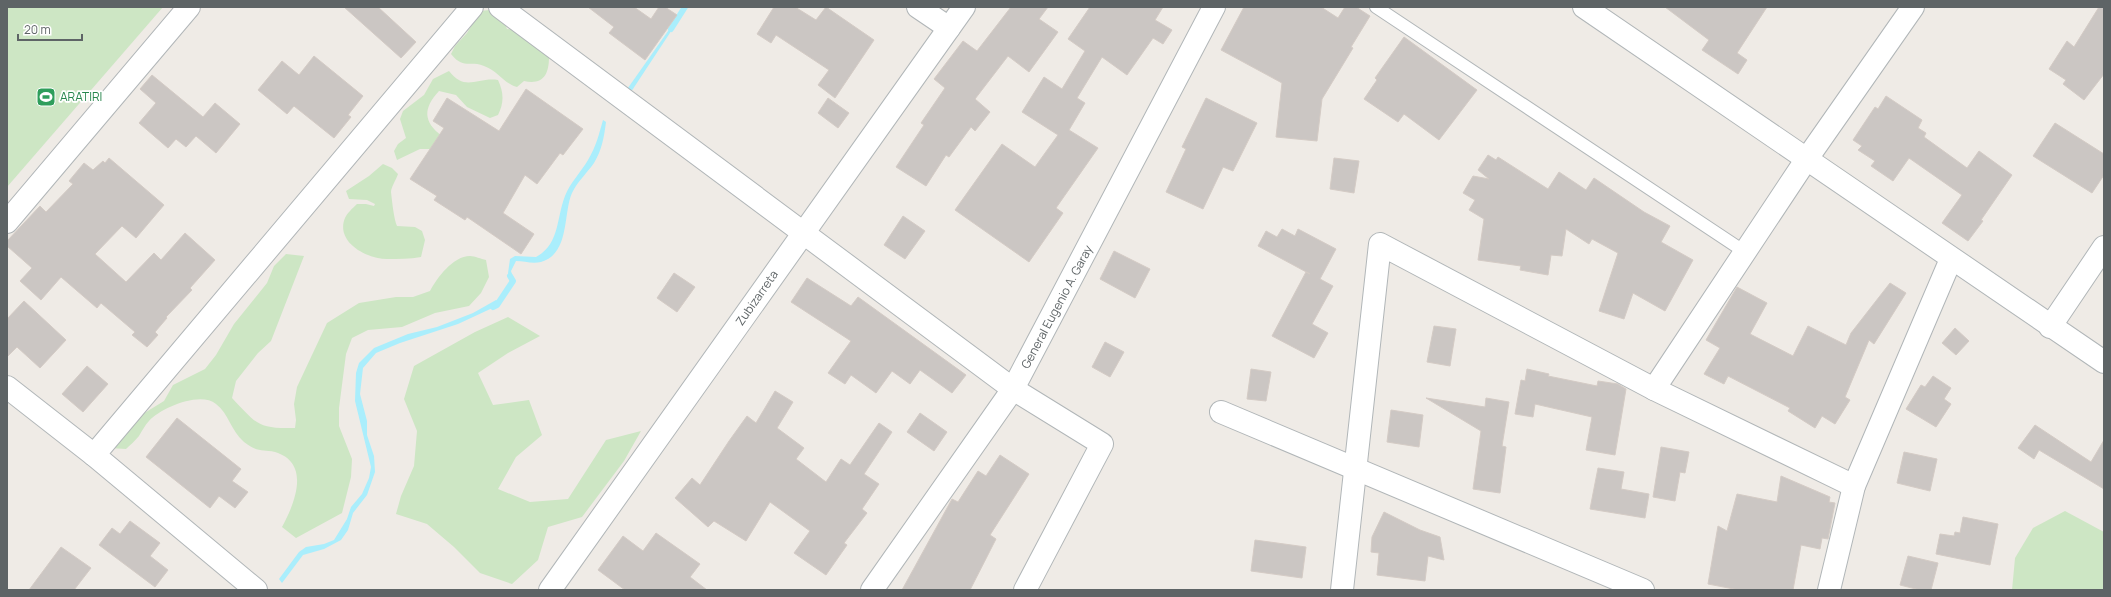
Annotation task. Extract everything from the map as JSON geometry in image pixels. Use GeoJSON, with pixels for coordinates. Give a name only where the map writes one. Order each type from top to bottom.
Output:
{"type":"FeatureCollection","features":[{"type":"Feature","properties":{"kind":"street"},"geometry":{"type":"LineString","coordinates":[[7,222],[189,7]]}},
{"type":"Feature","properties":{"kind":"street"},"geometry":{"type":"LineString","coordinates":[[94,455],[472,7]]}},
{"type":"Feature","properties":{"kind":"street"},"geometry":{"type":"LineString","coordinates":[[500,7],[1014,389],[1102,444],[1025,590]]}},
{"type":"Feature","properties":{"kind":"street"},"geometry":{"type":"LineString","coordinates":[[918,7],[949,28]]}},
{"type":"Feature","properties":{"kind":"street","name":"Zubizarreta"},"geometry":{"type":"LineString","coordinates":[[550,590],[964,7]]}},
{"type":"Feature","properties":{"kind":"street","name":"General Eugenio A. Garay"},"geometry":{"type":"LineString","coordinates":[[872,590],[1014,389],[1214,7]]}},
{"type":"Feature","properties":{"kind":"street"},"geometry":{"type":"LineString","coordinates":[[1584,7],[1950,259],[2104,362]]}},
{"type":"Feature","properties":{"kind":"street"},"geometry":{"type":"LineString","coordinates":[[1654,389],[1806,160],[1913,7]]}},
{"type":"Feature","properties":{"kind":"street"},"geometry":{"type":"LineString","coordinates":[[1342,590],[1380,244],[1654,389],[1854,486]]}},
{"type":"Feature","properties":{"kind":"street"},"geometry":{"type":"LineString","coordinates":[[2050,327],[2104,247]]}},
{"type":"Feature","properties":{"kind":"street"},"geometry":{"type":"LineString","coordinates":[[1829,590],[1854,486],[1950,259]]}},
{"type":"Feature","properties":{"kind":"street"},"geometry":{"type":"LineString","coordinates":[[7,387],[94,455],[246,587]]}},
{"type":"Feature","properties":{"kind":"street"},"geometry":{"type":"LineString","coordinates":[[1221,412],[1643,590]]}},
{"type":"Feature","properties":{"kind":"lane"},"geometry":{"type":"LineString","coordinates":[[1376,7],[1745,252]]}},
{"type":"Feature","properties":{"kind":"green space","name":"ARATIRI"},"geometry":{"type":"Polygon","coordinates":[[[7,7],[163,7],[7,187],[7,7]]]}},
{"type":"Feature","properties":{"kind":"green space"},"geometry":{"type":"Polygon","coordinates":[[[490,10],[504,21],[507,29],[527,31],[549,57],[548,69],[544,77],[540,80],[531,82],[524,81],[517,87],[508,83],[489,68],[479,64],[460,62],[451,54],[455,46],[467,33],[480,11],[490,10]]]}},
{"type":"Feature","properties":{"kind":"green space"},"geometry":{"type":"Polygon","coordinates":[[[449,71],[460,81],[472,82],[498,80],[502,98],[498,115],[490,118],[467,107],[456,95],[439,91],[430,103],[427,115],[431,125],[442,136],[438,149],[420,149],[397,160],[394,151],[398,144],[406,138],[400,119],[403,111],[424,95],[433,79],[449,71]]]}},
{"type":"Feature","properties":{"kind":"green space"},"geometry":{"type":"Polygon","coordinates":[[[383,164],[392,168],[398,174],[391,192],[397,226],[415,227],[422,231],[425,240],[421,257],[408,259],[387,259],[371,256],[355,248],[345,235],[343,227],[347,214],[357,204],[374,206],[375,204],[367,200],[349,199],[346,191],[369,176],[383,164]]]}},
{"type":"Feature","properties":{"kind":"green space"},"geometry":{"type":"Polygon","coordinates":[[[286,254],[304,256],[271,341],[258,353],[236,381],[232,398],[253,419],[265,426],[273,427],[295,428],[296,420],[294,404],[297,387],[327,323],[359,303],[396,297],[413,297],[430,291],[446,269],[464,257],[472,256],[486,260],[489,277],[481,293],[469,306],[435,313],[402,327],[368,330],[352,338],[346,354],[339,408],[339,426],[352,459],[351,477],[342,513],[296,538],[282,527],[295,497],[297,475],[293,465],[286,457],[275,452],[257,449],[244,442],[236,433],[220,408],[209,400],[191,400],[171,406],[149,421],[139,436],[126,449],[110,448],[133,420],[164,401],[173,385],[205,369],[216,355],[234,324],[267,283],[274,266],[286,254]]]}},
{"type":"Feature","properties":{"kind":"green space"},"geometry":{"type":"Polygon","coordinates":[[[508,317],[540,336],[508,353],[478,373],[493,405],[529,400],[542,435],[516,457],[498,489],[530,502],[568,499],[606,440],[641,431],[624,461],[582,517],[548,527],[538,560],[512,584],[480,573],[454,547],[427,524],[396,514],[401,496],[414,466],[417,431],[404,399],[414,366],[475,332],[508,317]]]}},
{"type":"Feature","properties":{"kind":"green space"},"geometry":{"type":"Polygon","coordinates":[[[2065,511],[2104,532],[2104,590],[2012,590],[2015,558],[2033,528],[2065,511]]]}},
{"type":"Feature","properties":{"kind":"water"},"geometry":{"type":"Polygon","coordinates":[[[685,7],[687,7],[627,98],[623,95],[685,7]]]}},
{"type":"Feature","properties":{"kind":"water"},"geometry":{"type":"Polygon","coordinates":[[[603,120],[606,122],[601,148],[594,163],[579,181],[572,193],[569,201],[564,232],[557,251],[550,258],[538,263],[516,261],[511,271],[515,284],[510,282],[508,273],[510,259],[515,256],[536,257],[544,252],[549,245],[556,230],[565,196],[591,155],[603,120]]]}},
{"type":"Feature","properties":{"kind":"water"},"geometry":{"type":"Polygon","coordinates":[[[496,300],[501,304],[458,324],[400,343],[376,353],[363,368],[360,394],[367,421],[367,435],[374,456],[375,472],[367,495],[353,513],[348,530],[341,540],[324,549],[303,555],[282,583],[279,579],[299,552],[306,547],[324,544],[334,540],[347,519],[351,507],[362,494],[369,478],[371,467],[355,401],[356,373],[359,363],[374,348],[408,334],[437,327],[473,313],[496,300]]]}},
{"type":"Feature","properties":{"kind":"building"},"geometry":{"type":"Polygon","coordinates":[[[344,7],[378,7],[416,42],[401,58],[344,7]]]}},
{"type":"Feature","properties":{"kind":"building"},"geometry":{"type":"Polygon","coordinates":[[[588,7],[634,7],[651,19],[659,7],[665,7],[677,15],[645,60],[609,33],[614,27],[588,7]]]}},
{"type":"Feature","properties":{"kind":"building"},"geometry":{"type":"Polygon","coordinates":[[[774,7],[795,7],[816,20],[826,7],[874,40],[835,98],[818,85],[829,70],[776,35],[771,43],[757,34],[774,7]]]}},
{"type":"Feature","properties":{"kind":"building"},"geometry":{"type":"Polygon","coordinates":[[[1011,7],[1048,7],[1039,19],[1058,32],[1029,72],[1008,56],[975,99],[990,112],[975,131],[971,127],[949,157],[946,155],[926,186],[896,167],[924,125],[921,123],[945,88],[934,79],[963,41],[977,51],[1011,7]]]}},
{"type":"Feature","properties":{"kind":"building"},"geometry":{"type":"Polygon","coordinates":[[[1090,7],[1163,7],[1155,20],[1172,30],[1163,44],[1153,38],[1127,75],[1102,57],[1077,98],[1085,103],[1069,130],[1098,148],[1056,208],[1063,213],[1029,262],[955,210],[1002,144],[1035,167],[1058,135],[1022,112],[1044,77],[1062,89],[1085,51],[1068,39],[1090,7]]]}},
{"type":"Feature","properties":{"kind":"building"},"geometry":{"type":"Polygon","coordinates":[[[1244,7],[1321,7],[1338,18],[1345,7],[1356,7],[1370,16],[1351,47],[1353,48],[1322,99],[1317,141],[1276,137],[1282,83],[1221,50],[1244,7]]]}},
{"type":"Feature","properties":{"kind":"building"},"geometry":{"type":"Polygon","coordinates":[[[1665,7],[1767,7],[1737,53],[1747,60],[1738,74],[1702,50],[1709,40],[1665,7]]]}},
{"type":"Feature","properties":{"kind":"building"},"geometry":{"type":"Polygon","coordinates":[[[2099,7],[2104,7],[2104,74],[2084,100],[2063,84],[2066,80],[2049,69],[2067,41],[2074,47],[2099,7]]]}},
{"type":"Feature","properties":{"kind":"building"},"geometry":{"type":"Polygon","coordinates":[[[1404,37],[1477,90],[1439,140],[1404,114],[1398,122],[1364,99],[1377,80],[1375,78],[1404,37]]]}},
{"type":"Feature","properties":{"kind":"building"},"geometry":{"type":"Polygon","coordinates":[[[314,56],[363,96],[348,115],[351,117],[334,138],[294,106],[287,114],[258,90],[282,61],[299,75],[314,56]]]}},
{"type":"Feature","properties":{"kind":"building"},"geometry":{"type":"Polygon","coordinates":[[[152,75],[203,117],[215,103],[240,124],[216,153],[196,136],[186,147],[176,139],[168,148],[139,123],[156,103],[140,89],[152,75]]]}},
{"type":"Feature","properties":{"kind":"building"},"geometry":{"type":"Polygon","coordinates":[[[526,89],[583,129],[563,155],[560,153],[537,184],[525,175],[503,213],[534,234],[521,254],[467,217],[465,220],[434,200],[437,196],[410,179],[444,128],[433,121],[447,98],[499,131],[526,89]]]}},
{"type":"Feature","properties":{"kind":"building"},"geometry":{"type":"Polygon","coordinates":[[[1886,96],[1922,120],[1918,128],[1926,133],[1924,137],[1967,168],[1979,151],[2012,175],[1981,220],[1983,221],[1968,241],[1942,223],[1962,195],[1909,158],[1893,181],[1871,166],[1875,161],[1858,150],[1862,146],[1853,140],[1875,107],[1878,109],[1886,96]]]}},
{"type":"Feature","properties":{"kind":"building"},"geometry":{"type":"Polygon","coordinates":[[[828,98],[849,113],[838,128],[818,113],[828,98]]]}},
{"type":"Feature","properties":{"kind":"building"},"geometry":{"type":"Polygon","coordinates":[[[1206,98],[1257,123],[1233,171],[1223,167],[1203,209],[1166,192],[1186,149],[1182,147],[1206,98]]]}},
{"type":"Feature","properties":{"kind":"building"},"geometry":{"type":"Polygon","coordinates":[[[2055,123],[2104,154],[2104,175],[2092,193],[2033,156],[2055,123]]]}},
{"type":"Feature","properties":{"kind":"building"},"geometry":{"type":"Polygon","coordinates":[[[1488,155],[1496,160],[1498,157],[1548,189],[1559,172],[1586,190],[1594,178],[1644,212],[1670,226],[1661,242],[1693,260],[1665,311],[1633,293],[1624,319],[1599,311],[1618,253],[1592,239],[1589,244],[1566,229],[1562,256],[1551,255],[1548,275],[1520,270],[1521,266],[1478,260],[1484,219],[1469,210],[1475,200],[1463,193],[1473,176],[1489,179],[1478,170],[1488,155]]]}},
{"type":"Feature","properties":{"kind":"building"},"geometry":{"type":"Polygon","coordinates":[[[109,158],[164,205],[136,238],[122,226],[95,254],[126,282],[154,253],[161,260],[185,233],[215,260],[190,288],[192,290],[166,317],[167,318],[155,332],[158,335],[147,347],[132,335],[135,332],[101,303],[97,308],[61,277],[41,300],[20,281],[32,268],[7,246],[7,241],[40,206],[46,212],[73,184],[69,181],[84,163],[93,170],[103,161],[105,163],[109,158]]]}},
{"type":"Feature","properties":{"kind":"building"},"geometry":{"type":"Polygon","coordinates":[[[1334,158],[1359,161],[1354,193],[1330,189],[1334,158]]]}},
{"type":"Feature","properties":{"kind":"building"},"geometry":{"type":"Polygon","coordinates":[[[903,216],[925,231],[905,259],[884,245],[903,216]]]}},
{"type":"Feature","properties":{"kind":"building"},"geometry":{"type":"Polygon","coordinates":[[[1282,229],[1295,236],[1298,229],[1336,249],[1320,279],[1333,286],[1312,324],[1328,333],[1314,358],[1272,336],[1306,272],[1310,274],[1258,246],[1266,231],[1277,237],[1282,229]]]}},
{"type":"Feature","properties":{"kind":"building"},"geometry":{"type":"Polygon","coordinates":[[[1114,251],[1150,269],[1135,298],[1100,279],[1114,251]]]}},
{"type":"Feature","properties":{"kind":"building"},"geometry":{"type":"Polygon","coordinates":[[[674,273],[695,287],[677,312],[657,298],[674,273]]]}},
{"type":"Feature","properties":{"kind":"building"},"geometry":{"type":"Polygon","coordinates":[[[807,278],[851,306],[858,297],[966,375],[952,393],[920,370],[910,384],[892,371],[876,393],[851,375],[845,384],[828,373],[851,341],[791,302],[807,278]]]}},
{"type":"Feature","properties":{"kind":"building"},"geometry":{"type":"Polygon","coordinates":[[[1890,283],[1906,293],[1874,344],[1869,340],[1845,397],[1850,400],[1835,424],[1822,416],[1815,428],[1788,411],[1790,408],[1728,376],[1724,384],[1704,374],[1720,348],[1706,340],[1737,287],[1767,303],[1750,334],[1793,356],[1808,326],[1846,345],[1851,333],[1890,283]]]}},
{"type":"Feature","properties":{"kind":"building"},"geometry":{"type":"Polygon","coordinates":[[[24,301],[66,340],[40,368],[17,347],[7,357],[7,319],[24,301]]]}},
{"type":"Feature","properties":{"kind":"building"},"geometry":{"type":"Polygon","coordinates":[[[1434,326],[1456,329],[1450,366],[1427,362],[1434,326]]]}},
{"type":"Feature","properties":{"kind":"building"},"geometry":{"type":"Polygon","coordinates":[[[1955,328],[1969,341],[1956,355],[1942,343],[1955,328]]]}},
{"type":"Feature","properties":{"kind":"building"},"geometry":{"type":"Polygon","coordinates":[[[1105,342],[1124,352],[1110,377],[1092,367],[1105,342]]]}},
{"type":"Feature","properties":{"kind":"building"},"geometry":{"type":"Polygon","coordinates":[[[87,366],[108,384],[83,412],[62,394],[87,366]]]}},
{"type":"Feature","properties":{"kind":"building"},"geometry":{"type":"Polygon","coordinates":[[[1251,369],[1271,372],[1266,401],[1247,399],[1251,369]]]}},
{"type":"Feature","properties":{"kind":"building"},"geometry":{"type":"Polygon","coordinates":[[[1527,369],[1549,374],[1548,376],[1597,386],[1598,381],[1618,384],[1626,389],[1615,455],[1586,450],[1592,417],[1535,404],[1533,417],[1515,414],[1521,380],[1525,381],[1527,369]]]}},
{"type":"Feature","properties":{"kind":"building"},"geometry":{"type":"Polygon","coordinates":[[[1933,376],[1951,388],[1944,399],[1951,404],[1936,427],[1906,409],[1921,385],[1925,387],[1933,376]]]}},
{"type":"Feature","properties":{"kind":"building"},"geometry":{"type":"Polygon","coordinates":[[[775,391],[793,402],[777,428],[804,448],[796,459],[826,482],[841,459],[850,465],[879,423],[892,432],[864,474],[879,484],[862,509],[867,513],[844,543],[847,545],[826,575],[794,553],[810,531],[770,502],[746,541],[714,521],[708,527],[675,498],[692,478],[700,485],[747,416],[756,423],[775,391]]]}},
{"type":"Feature","properties":{"kind":"building"},"geometry":{"type":"Polygon","coordinates":[[[1426,398],[1485,407],[1486,398],[1509,402],[1502,446],[1506,447],[1500,493],[1473,489],[1481,431],[1426,398]]]}},
{"type":"Feature","properties":{"kind":"building"},"geometry":{"type":"Polygon","coordinates":[[[1391,410],[1423,415],[1419,447],[1387,442],[1391,410]]]}},
{"type":"Feature","properties":{"kind":"building"},"geometry":{"type":"Polygon","coordinates":[[[920,413],[947,432],[934,451],[907,432],[920,413]]]}},
{"type":"Feature","properties":{"kind":"building"},"geometry":{"type":"Polygon","coordinates":[[[177,418],[241,469],[232,481],[248,492],[235,508],[219,496],[210,508],[146,457],[177,418]]]}},
{"type":"Feature","properties":{"kind":"building"},"geometry":{"type":"Polygon","coordinates":[[[2035,425],[2091,462],[2104,440],[2104,489],[2039,450],[2034,459],[2018,448],[2035,425]]]}},
{"type":"Feature","properties":{"kind":"building"},"geometry":{"type":"Polygon","coordinates":[[[1661,447],[1689,452],[1685,473],[1680,472],[1675,501],[1653,497],[1661,447]]]}},
{"type":"Feature","properties":{"kind":"building"},"geometry":{"type":"Polygon","coordinates":[[[1904,452],[1937,459],[1930,491],[1897,483],[1904,452]]]}},
{"type":"Feature","properties":{"kind":"building"},"geometry":{"type":"Polygon","coordinates":[[[1000,455],[1029,474],[990,535],[996,539],[970,590],[902,590],[952,499],[958,502],[978,471],[986,476],[1000,455]]]}},
{"type":"Feature","properties":{"kind":"building"},"geometry":{"type":"Polygon","coordinates":[[[1598,468],[1624,472],[1621,489],[1649,494],[1645,518],[1590,509],[1598,468]]]}},
{"type":"Feature","properties":{"kind":"building"},"geometry":{"type":"Polygon","coordinates":[[[1781,476],[1830,497],[1829,502],[1835,503],[1828,539],[1822,538],[1820,549],[1801,545],[1793,590],[1739,590],[1708,584],[1718,526],[1727,531],[1737,494],[1777,502],[1781,476]]]}},
{"type":"Feature","properties":{"kind":"building"},"geometry":{"type":"Polygon","coordinates":[[[1384,512],[1420,530],[1440,537],[1444,560],[1428,556],[1425,581],[1377,575],[1379,553],[1371,552],[1372,537],[1384,512]]]}},
{"type":"Feature","properties":{"kind":"building"},"geometry":{"type":"Polygon","coordinates":[[[1963,517],[1998,524],[1990,565],[1936,554],[1940,534],[1954,536],[1955,532],[1960,533],[1963,517]]]}},
{"type":"Feature","properties":{"kind":"building"},"geometry":{"type":"Polygon","coordinates":[[[130,521],[160,543],[150,556],[168,570],[155,587],[99,545],[112,528],[120,534],[130,521]]]}},
{"type":"Feature","properties":{"kind":"building"},"geometry":{"type":"Polygon","coordinates":[[[656,533],[700,564],[690,577],[707,590],[625,590],[598,570],[623,536],[643,551],[656,533]]]}},
{"type":"Feature","properties":{"kind":"building"},"geometry":{"type":"Polygon","coordinates":[[[1255,540],[1306,547],[1302,578],[1251,571],[1255,540]]]}},
{"type":"Feature","properties":{"kind":"building"},"geometry":{"type":"Polygon","coordinates":[[[61,547],[91,568],[74,590],[29,590],[61,547]]]}},
{"type":"Feature","properties":{"kind":"building"},"geometry":{"type":"Polygon","coordinates":[[[1908,556],[1938,563],[1931,590],[1920,590],[1900,585],[1908,556]]]}},
{"type":"Feature","properties":{"kind":"waterway"},"geometry":{"type":"LineString","coordinates":[[671,29],[685,7]]}},
{"type":"Feature","properties":{"kind":"waterway"},"geometry":{"type":"LineString","coordinates":[[493,307],[497,305],[513,281],[510,276]]}},
{"type":"Feature","properties":{"kind":"place","name":"ARATIRI"},"geometry":{"type":"Point","coordinates":[46,97]}}]}
